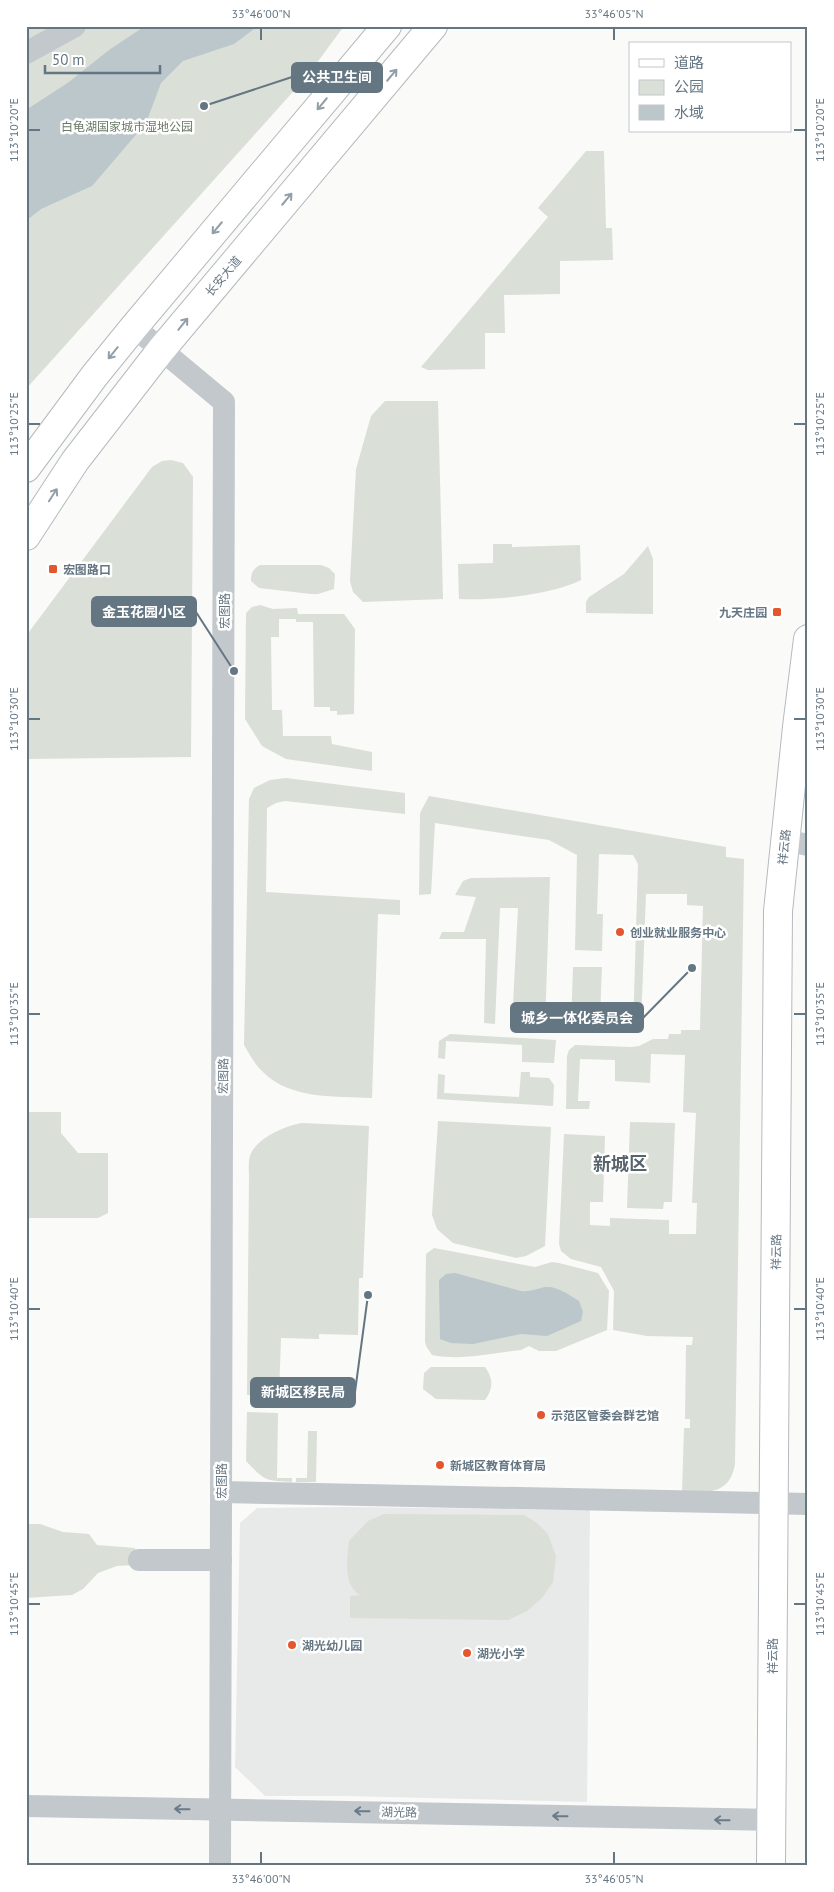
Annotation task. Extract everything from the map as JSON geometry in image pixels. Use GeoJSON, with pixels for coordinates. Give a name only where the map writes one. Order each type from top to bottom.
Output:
{"type":"FeatureCollection","features":[{"type":"Feature","properties":{"kind":"main road"},"geometry":{"type":"LineString","coordinates":[[26,468],[95,375],[134,327],[387,26]]}},
{"type":"Feature","properties":{"kind":"main road","name":"长安大道"},"geometry":{"type":"LineString","coordinates":[[26,536],[75,461],[161,350],[433,26]]}},
{"type":"Feature","properties":{"kind":"main road","name":"祥云路"},"geometry":{"type":"LineString","coordinates":[[770,1866],[777,1211],[778,911],[796,842],[808,639]]}},
{"type":"Feature","properties":{"kind":"street"},"geometry":{"type":"LineString","coordinates":[[26,53],[75,26]]}},
{"type":"Feature","properties":{"kind":"street","name":"宏图路"},"geometry":{"type":"LineString","coordinates":[[134,327],[224,402],[220,1866]]}},
{"type":"Feature","properties":{"kind":"street"},"geometry":{"type":"LineString","coordinates":[[221,1492],[808,1504]]}},
{"type":"Feature","properties":{"kind":"street"},"geometry":{"type":"LineString","coordinates":[[139,1560],[221,1560]]}},
{"type":"Feature","properties":{"kind":"street","name":"湖光路"},"geometry":{"type":"LineString","coordinates":[[26,1806],[771,1820]]}},
{"type":"Feature","properties":{"kind":"shaded area","name":"湖光小学"},"geometry":{"type":"Polygon","coordinates":[[[347,1507],[590,1510],[587,1802],[265,1796],[235,1767],[240,1523],[257,1508],[347,1507]]]}},
{"type":"Feature","properties":{"kind":"green space","name":"白龟湖国家城市湿地公园"},"geometry":{"type":"Polygon","coordinates":[[[26,26],[344,26],[308,75],[26,389],[26,26]]]}},
{"type":"Feature","properties":{"kind":"green space"},"geometry":{"type":"Polygon","coordinates":[[[586,151],[604,151],[606,228],[612,228],[613,260],[560,261],[560,294],[504,295],[505,333],[485,333],[485,369],[428,370],[421,367],[548,217],[538,208],[586,151]]]}},
{"type":"Feature","properties":{"kind":"green space"},"geometry":{"type":"Polygon","coordinates":[[[385,401],[438,401],[443,599],[363,602],[353,592],[350,581],[356,469],[371,416],[385,401]]]}},
{"type":"Feature","properties":{"kind":"green space"},"geometry":{"type":"Polygon","coordinates":[[[171,460],[183,463],[193,477],[191,757],[26,759],[26,636],[152,467],[162,461],[171,460]]]}},
{"type":"Feature","properties":{"kind":"green space"},"geometry":{"type":"Polygon","coordinates":[[[493,544],[512,544],[512,547],[580,545],[581,580],[554,590],[521,596],[459,599],[458,564],[493,563],[493,544]]]}},
{"type":"Feature","properties":{"kind":"green space"},"geometry":{"type":"Polygon","coordinates":[[[648,546],[653,559],[653,614],[586,613],[586,602],[589,597],[624,574],[648,546]]]}},
{"type":"Feature","properties":{"kind":"green space"},"geometry":{"type":"Polygon","coordinates":[[[260,565],[321,565],[329,568],[335,574],[334,589],[311,594],[259,588],[251,581],[251,578],[254,570],[260,565]]]}},
{"type":"Feature","properties":{"kind":"green space"},"geometry":{"type":"Polygon","coordinates":[[[260,605],[273,609],[297,608],[298,614],[344,614],[355,629],[354,714],[337,715],[337,711],[330,711],[330,707],[314,707],[313,622],[279,619],[279,637],[271,637],[272,710],[282,710],[283,736],[331,736],[332,744],[372,752],[372,771],[286,759],[262,746],[245,719],[246,613],[252,607],[260,605]]]}},
{"type":"Feature","properties":{"kind":"green space"},"geometry":{"type":"Polygon","coordinates":[[[286,778],[405,793],[405,814],[285,801],[267,808],[266,892],[400,900],[400,915],[378,914],[372,1098],[315,1095],[288,1088],[275,1082],[261,1070],[244,1045],[249,799],[254,788],[270,780],[286,778]]]}},
{"type":"Feature","properties":{"kind":"green space"},"geometry":{"type":"Polygon","coordinates":[[[429,796],[726,847],[726,857],[744,859],[735,1464],[728,1481],[723,1487],[716,1490],[682,1493],[684,1428],[690,1428],[690,1419],[685,1419],[686,1345],[692,1345],[693,1337],[647,1336],[613,1330],[614,1291],[601,1267],[571,1259],[561,1251],[559,1244],[564,1134],[605,1136],[603,1202],[590,1202],[590,1225],[610,1226],[610,1218],[669,1220],[669,1234],[696,1234],[697,1203],[692,1203],[696,1113],[683,1112],[685,1055],[651,1054],[650,1083],[615,1081],[615,1060],[580,1059],[578,1101],[590,1101],[589,1109],[566,1109],[567,1056],[569,1050],[575,1045],[631,1047],[639,1046],[653,1039],[668,1039],[669,1034],[681,1034],[681,1030],[700,1030],[703,906],[687,905],[687,894],[646,894],[641,1025],[633,1030],[638,864],[633,855],[599,854],[597,914],[603,914],[602,951],[575,950],[577,855],[549,840],[435,823],[431,894],[419,895],[420,813],[429,796]]]}},
{"type":"Feature","properties":{"kind":"green space"},"geometry":{"type":"Polygon","coordinates":[[[550,877],[545,1026],[512,1024],[518,908],[500,908],[495,1024],[484,1023],[486,939],[439,939],[442,932],[464,932],[476,897],[455,895],[463,881],[471,878],[550,877]]]}},
{"type":"Feature","properties":{"kind":"green space"},"geometry":{"type":"Polygon","coordinates":[[[573,967],[602,967],[600,1017],[593,1017],[593,1026],[571,1026],[573,967]]]}},
{"type":"Feature","properties":{"kind":"green space"},"geometry":{"type":"Polygon","coordinates":[[[450,1034],[556,1040],[554,1063],[522,1062],[522,1045],[446,1041],[445,1059],[438,1058],[439,1041],[450,1034]]]}},
{"type":"Feature","properties":{"kind":"green space"},"geometry":{"type":"Polygon","coordinates":[[[521,1072],[530,1072],[530,1077],[549,1078],[554,1085],[553,1106],[437,1099],[438,1074],[445,1075],[444,1093],[519,1097],[521,1072]]]}},
{"type":"Feature","properties":{"kind":"green space"},"geometry":{"type":"Polygon","coordinates":[[[26,1112],[61,1112],[61,1133],[78,1153],[108,1153],[108,1213],[98,1218],[26,1218],[26,1112]]]}},
{"type":"Feature","properties":{"kind":"green space"},"geometry":{"type":"Polygon","coordinates":[[[438,1121],[551,1127],[545,1246],[526,1256],[516,1258],[453,1243],[437,1229],[432,1215],[438,1121]]]}},
{"type":"Feature","properties":{"kind":"green space"},"geometry":{"type":"Polygon","coordinates":[[[630,1122],[675,1123],[672,1202],[664,1202],[663,1209],[627,1208],[630,1122]]]}},
{"type":"Feature","properties":{"kind":"green space"},"geometry":{"type":"Polygon","coordinates":[[[302,1123],[369,1126],[363,1278],[359,1278],[358,1335],[319,1334],[319,1339],[281,1338],[279,1395],[247,1395],[249,1158],[253,1150],[265,1138],[280,1130],[302,1123]]]}},
{"type":"Feature","properties":{"kind":"green space"},"geometry":{"type":"Polygon","coordinates":[[[434,1248],[535,1267],[552,1262],[559,1263],[598,1273],[609,1291],[607,1330],[556,1351],[539,1351],[529,1346],[521,1350],[476,1356],[443,1357],[432,1355],[425,1341],[426,1254],[434,1248]]]}},
{"type":"Feature","properties":{"kind":"green space"},"geometry":{"type":"Polygon","coordinates":[[[431,1367],[485,1367],[491,1380],[490,1392],[485,1400],[436,1399],[423,1389],[424,1373],[431,1367]]]}},
{"type":"Feature","properties":{"kind":"green space"},"geometry":{"type":"Polygon","coordinates":[[[247,1412],[278,1413],[277,1478],[292,1478],[292,1482],[270,1480],[261,1476],[246,1461],[247,1412]]]}},
{"type":"Feature","properties":{"kind":"green space"},"geometry":{"type":"Polygon","coordinates":[[[308,1431],[317,1431],[316,1482],[296,1482],[296,1478],[307,1478],[308,1431]]]}},
{"type":"Feature","properties":{"kind":"green space"},"geometry":{"type":"Polygon","coordinates":[[[384,1514],[524,1515],[537,1523],[548,1534],[556,1556],[553,1582],[542,1598],[527,1611],[508,1620],[350,1618],[350,1596],[360,1595],[351,1585],[347,1571],[349,1541],[368,1521],[384,1514]]]}},
{"type":"Feature","properties":{"kind":"green space"},"geometry":{"type":"Polygon","coordinates":[[[26,1524],[40,1524],[63,1532],[89,1534],[97,1545],[135,1548],[136,1565],[117,1566],[98,1573],[83,1589],[72,1595],[26,1598],[26,1524]]]}},
{"type":"Feature","properties":{"kind":"water"},"geometry":{"type":"Polygon","coordinates":[[[145,26],[258,26],[234,44],[183,61],[161,83],[146,123],[92,186],[41,209],[26,221],[26,110],[69,82],[109,50],[145,26]]]}},
{"type":"Feature","properties":{"kind":"water"},"geometry":{"type":"Polygon","coordinates":[[[455,1273],[521,1291],[545,1287],[559,1289],[579,1301],[583,1312],[581,1321],[547,1336],[521,1334],[473,1344],[451,1343],[440,1339],[439,1280],[446,1274],[455,1273]]]}},
{"type":"Feature","properties":{"kind":"place","name":"公共卫生间"},"geometry":{"type":"Point","coordinates":[204,106]}},
{"type":"Feature","properties":{"kind":"place","name":"宏图路口"},"geometry":{"type":"Point","coordinates":[53,569]}},
{"type":"Feature","properties":{"kind":"place","name":"九天庄园"},"geometry":{"type":"Point","coordinates":[777,612]}},
{"type":"Feature","properties":{"kind":"place","name":"金玉花园小区"},"geometry":{"type":"Point","coordinates":[234,671]}},
{"type":"Feature","properties":{"kind":"place","name":"创业就业服务中心"},"geometry":{"type":"Point","coordinates":[620,932]}},
{"type":"Feature","properties":{"kind":"place","name":"城乡一体化委员会"},"geometry":{"type":"Point","coordinates":[692,968]}},
{"type":"Feature","properties":{"kind":"place","name":"新城区移民局"},"geometry":{"type":"Point","coordinates":[368,1295]}},
{"type":"Feature","properties":{"kind":"place","name":"示范区管委会群艺馆"},"geometry":{"type":"Point","coordinates":[541,1415]}},
{"type":"Feature","properties":{"kind":"place","name":"新城区教育体育局"},"geometry":{"type":"Point","coordinates":[440,1465]}},
{"type":"Feature","properties":{"kind":"place","name":"湖光幼儿园"},"geometry":{"type":"Point","coordinates":[292,1645]}},
{"type":"Feature","properties":{"kind":"place","name":"湖光小学"},"geometry":{"type":"Point","coordinates":[467,1653]}},
{"type":"Feature","properties":{"kind":"district","name":"新城区"},"geometry":{"type":"Point","coordinates":[620,1163]}}]}
